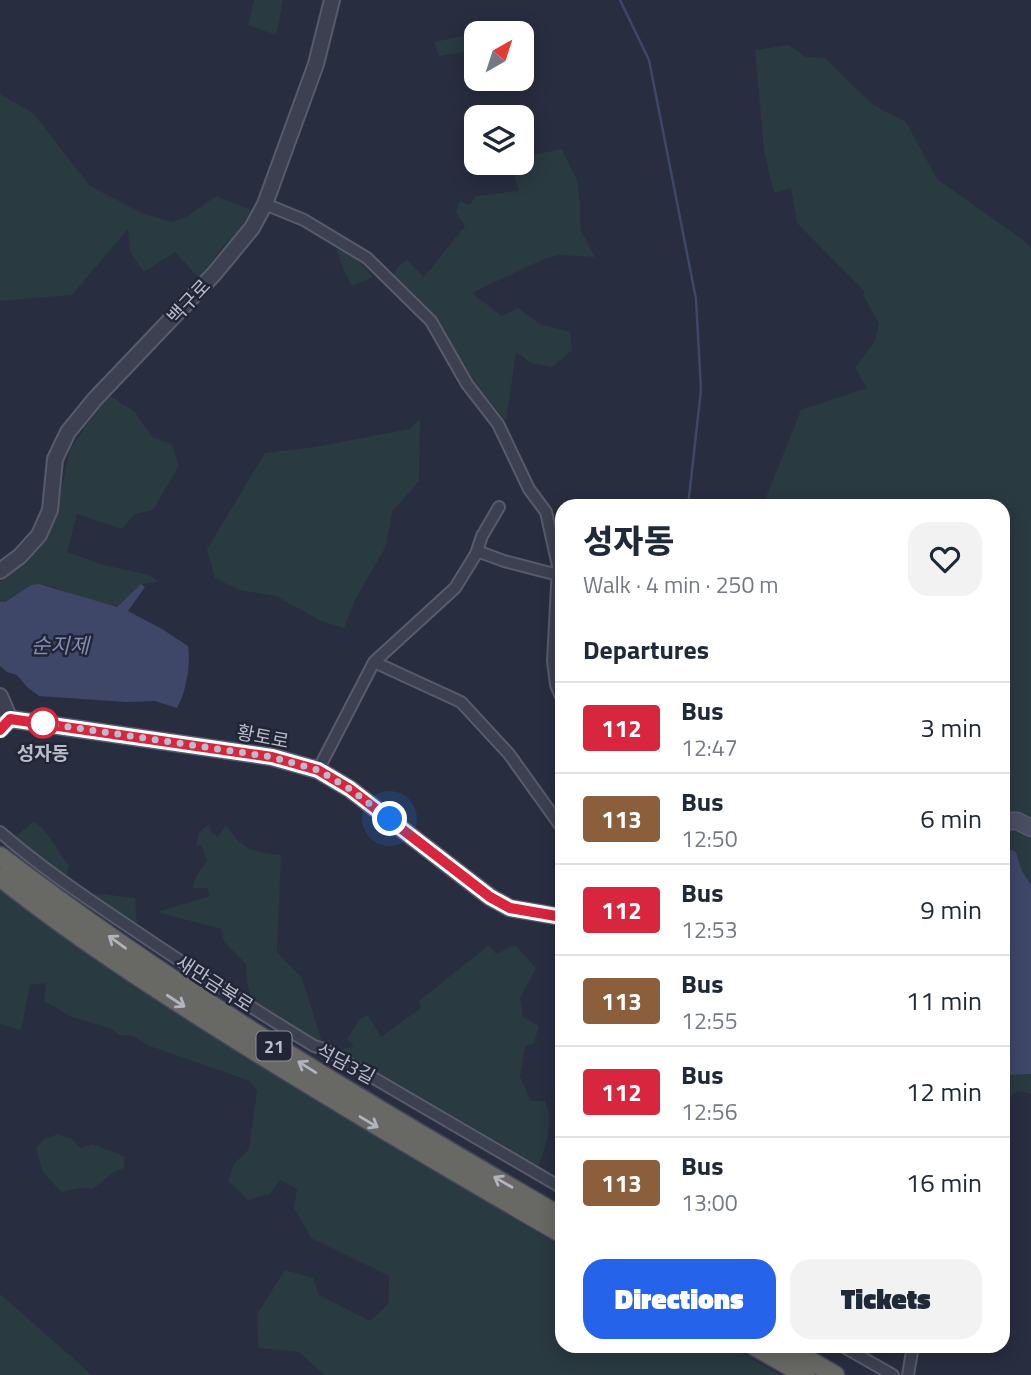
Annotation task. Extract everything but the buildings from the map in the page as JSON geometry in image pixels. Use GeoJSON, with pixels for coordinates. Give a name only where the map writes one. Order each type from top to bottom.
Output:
{"type":"FeatureCollection","features":[{"type":"Feature","properties":{"kind":"highway","name":"새만금북로"},"geometry":{"type":"LineString","coordinates":[[0,856],[141,959],[256,1035],[376,1109],[555,1213]]}},
{"type":"Feature","properties":{"kind":"highway","name":"새만금북로"},"geometry":{"type":"LineString","coordinates":[[0,877],[52,917],[189,1010],[368,1121],[555,1230]]}},
{"type":"Feature","properties":{"kind":"highway"},"geometry":{"type":"LineString","coordinates":[[766,1353],[804,1375]]}},
{"type":"Feature","properties":{"kind":"highway"},"geometry":{"type":"LineString","coordinates":[[797,1353],[835,1375]]}},
{"type":"Feature","properties":{"kind":"main road","name":"황토로"},"geometry":{"type":"LineString","coordinates":[[5,724],[272,757],[318,770],[350,789],[490,897],[510,908],[555,916]]}},
{"type":"Feature","properties":{"kind":"main road"},"geometry":{"type":"LineString","coordinates":[[1010,821],[1017,821],[1031,828]]}},
{"type":"Feature","properties":{"kind":"street","name":"백구로"},"geometry":{"type":"LineString","coordinates":[[0,572],[20,556],[39,535],[50,510],[55,459],[68,432],[95,399],[214,274],[252,228],[265,204],[316,64],[332,0]]}},
{"type":"Feature","properties":{"kind":"street"},"geometry":{"type":"LineString","coordinates":[[265,204],[304,220],[367,258],[431,321],[467,384],[498,424],[529,489],[546,512],[555,552]]}},
{"type":"Feature","properties":{"kind":"street"},"geometry":{"type":"LineString","coordinates":[[318,770],[374,662],[455,588],[499,507]]}},
{"type":"Feature","properties":{"kind":"street"},"geometry":{"type":"LineString","coordinates":[[477,551],[555,574]]}},
{"type":"Feature","properties":{"kind":"street"},"geometry":{"type":"LineString","coordinates":[[555,627],[555,677]]}},
{"type":"Feature","properties":{"kind":"street"},"geometry":{"type":"LineString","coordinates":[[374,662],[461,702],[509,754],[555,818]]}},
{"type":"Feature","properties":{"kind":"street"},"geometry":{"type":"LineString","coordinates":[[0,696],[5,724]]}},
{"type":"Feature","properties":{"kind":"street","name":"석담3길"},"geometry":{"type":"LineString","coordinates":[[0,832],[25,854],[228,994],[555,1184]]}},
{"type":"Feature","properties":{"kind":"street"},"geometry":{"type":"LineString","coordinates":[[854,1353],[893,1375]]}},
{"type":"Feature","properties":{"kind":"street"},"geometry":{"type":"LineString","coordinates":[[908,1375],[912,1353]]}},
{"type":"Feature","properties":{"kind":"shaded area"},"geometry":{"type":"Polygon","coordinates":[[[254,0],[283,0],[276,35],[248,25],[254,0]]]}},
{"type":"Feature","properties":{"kind":"shaded area"},"geometry":{"type":"Polygon","coordinates":[[[464,36],[464,52],[439,56],[434,42],[464,36]]]}},
{"type":"Feature","properties":{"kind":"shaded area"},"geometry":{"type":"Polygon","coordinates":[[[789,45],[806,57],[825,58],[872,104],[906,122],[937,179],[1031,248],[1031,832],[1010,820],[1010,499],[765,499],[801,410],[867,388],[855,368],[874,343],[879,323],[863,295],[865,292],[797,223],[791,188],[774,193],[764,151],[755,50],[789,45]]]}},
{"type":"Feature","properties":{"kind":"shaded area"},"geometry":{"type":"Polygon","coordinates":[[[0,94],[33,113],[90,186],[142,213],[172,222],[186,217],[216,196],[251,210],[237,235],[225,244],[199,278],[175,252],[144,272],[130,252],[128,229],[72,295],[0,301],[0,94]]]}},
{"type":"Feature","properties":{"kind":"shaded area"},"geometry":{"type":"Polygon","coordinates":[[[562,149],[577,180],[580,229],[595,257],[559,255],[544,259],[473,294],[502,316],[518,308],[540,324],[570,332],[572,350],[552,367],[531,363],[516,352],[506,421],[469,376],[433,315],[393,278],[397,267],[407,260],[424,277],[465,226],[456,212],[460,201],[469,205],[476,196],[519,191],[514,175],[534,175],[534,155],[562,149]]]}},
{"type":"Feature","properties":{"kind":"shaded area"},"geometry":{"type":"Polygon","coordinates":[[[336,248],[359,261],[373,277],[352,286],[336,248]]]}},
{"type":"Feature","properties":{"kind":"shaded area"},"geometry":{"type":"Polygon","coordinates":[[[108,394],[135,412],[151,436],[172,445],[179,465],[153,510],[135,514],[122,529],[77,514],[67,552],[104,565],[150,575],[158,582],[141,584],[117,607],[78,597],[51,586],[31,585],[4,602],[0,599],[0,582],[30,556],[55,521],[70,449],[108,394]]]}},
{"type":"Feature","properties":{"kind":"shaded area"},"geometry":{"type":"Polygon","coordinates":[[[420,419],[419,481],[392,512],[386,546],[355,600],[344,628],[321,621],[276,596],[239,590],[215,578],[207,549],[265,453],[315,447],[409,429],[420,419]]]}},
{"type":"Feature","properties":{"kind":"shaded area"},"geometry":{"type":"Polygon","coordinates":[[[33,822],[47,835],[69,865],[66,878],[15,837],[33,822]]]}},
{"type":"Feature","properties":{"kind":"shaded area"},"geometry":{"type":"Polygon","coordinates":[[[210,824],[211,832],[218,837],[225,826],[250,849],[281,855],[277,952],[302,978],[322,1042],[299,1034],[260,1008],[248,987],[246,964],[224,942],[221,929],[157,912],[210,896],[207,888],[193,888],[195,878],[207,860],[201,845],[196,846],[199,832],[210,824]]]}},
{"type":"Feature","properties":{"kind":"shaded area"},"geometry":{"type":"Polygon","coordinates":[[[1010,831],[1031,838],[1031,885],[1022,871],[1016,852],[1010,859],[1010,831]]]}},
{"type":"Feature","properties":{"kind":"shaded area"},"geometry":{"type":"Polygon","coordinates":[[[0,890],[88,954],[243,1056],[555,1243],[555,1353],[742,1353],[780,1375],[324,1375],[299,1352],[258,1348],[257,1314],[285,1270],[313,1278],[319,1295],[370,1321],[388,1304],[389,1276],[311,1238],[294,1208],[297,1189],[280,1180],[270,1194],[248,1200],[228,1181],[234,1164],[249,1149],[257,1091],[250,1081],[147,1045],[133,1036],[119,1035],[112,1029],[72,1017],[44,1001],[46,983],[30,985],[21,1030],[0,1024],[0,890]]]}},
{"type":"Feature","properties":{"kind":"shaded area"},"geometry":{"type":"Polygon","coordinates":[[[94,893],[135,898],[137,925],[104,904],[94,893]]]}},
{"type":"Feature","properties":{"kind":"shaded area"},"geometry":{"type":"Polygon","coordinates":[[[489,945],[496,954],[515,945],[536,968],[520,998],[523,1017],[539,1026],[534,1043],[525,1046],[520,1077],[531,1101],[545,1101],[548,1109],[548,1133],[539,1166],[340,1050],[354,1046],[347,1039],[360,1019],[368,1015],[381,1037],[421,1008],[419,1001],[489,945]]]}},
{"type":"Feature","properties":{"kind":"shaded area"},"geometry":{"type":"Polygon","coordinates":[[[1010,1074],[1031,1074],[1031,1094],[1018,1091],[1010,1096],[1010,1074]]]}},
{"type":"Feature","properties":{"kind":"shaded area"},"geometry":{"type":"Polygon","coordinates":[[[58,1134],[72,1139],[80,1148],[93,1144],[125,1157],[124,1168],[111,1174],[93,1189],[80,1188],[61,1192],[43,1172],[36,1148],[44,1139],[58,1134]]]}},
{"type":"Feature","properties":{"kind":"shaded area"},"geometry":{"type":"Polygon","coordinates":[[[0,1294],[92,1375],[0,1375],[0,1294]]]}},
{"type":"Feature","properties":{"kind":"water","name":"순지제"},"geometry":{"type":"Polygon","coordinates":[[[39,584],[117,607],[141,584],[145,587],[128,611],[188,646],[187,678],[177,708],[155,701],[126,702],[39,696],[17,675],[0,666],[0,601],[5,602],[31,585],[39,584]]]}},
{"type":"Feature","properties":{"kind":"water"},"geometry":{"type":"Polygon","coordinates":[[[1010,851],[1016,852],[1022,871],[1031,885],[1031,1074],[1010,1075],[1010,851]]]}},
{"type":"Feature","properties":{"kind":"waterway"},"geometry":{"type":"LineString","coordinates":[[620,0],[649,60],[696,299],[701,390],[689,499]]}},
{"type":"Feature","properties":{"kind":"bus line","name":"112"},"geometry":{"type":"LineString","coordinates":[[0,730],[10,719],[272,757],[318,770],[350,789],[490,897],[510,908],[555,916]]}},
{"type":"Feature","properties":{"kind":"place","name":"성자동"},"geometry":{"type":"Point","coordinates":[43,723]}},
{"type":"Feature","properties":{"kind":"route"},"geometry":{"type":"LineString","coordinates":[[43,723],[272,757],[318,770],[350,789],[390,819]]}}]}
